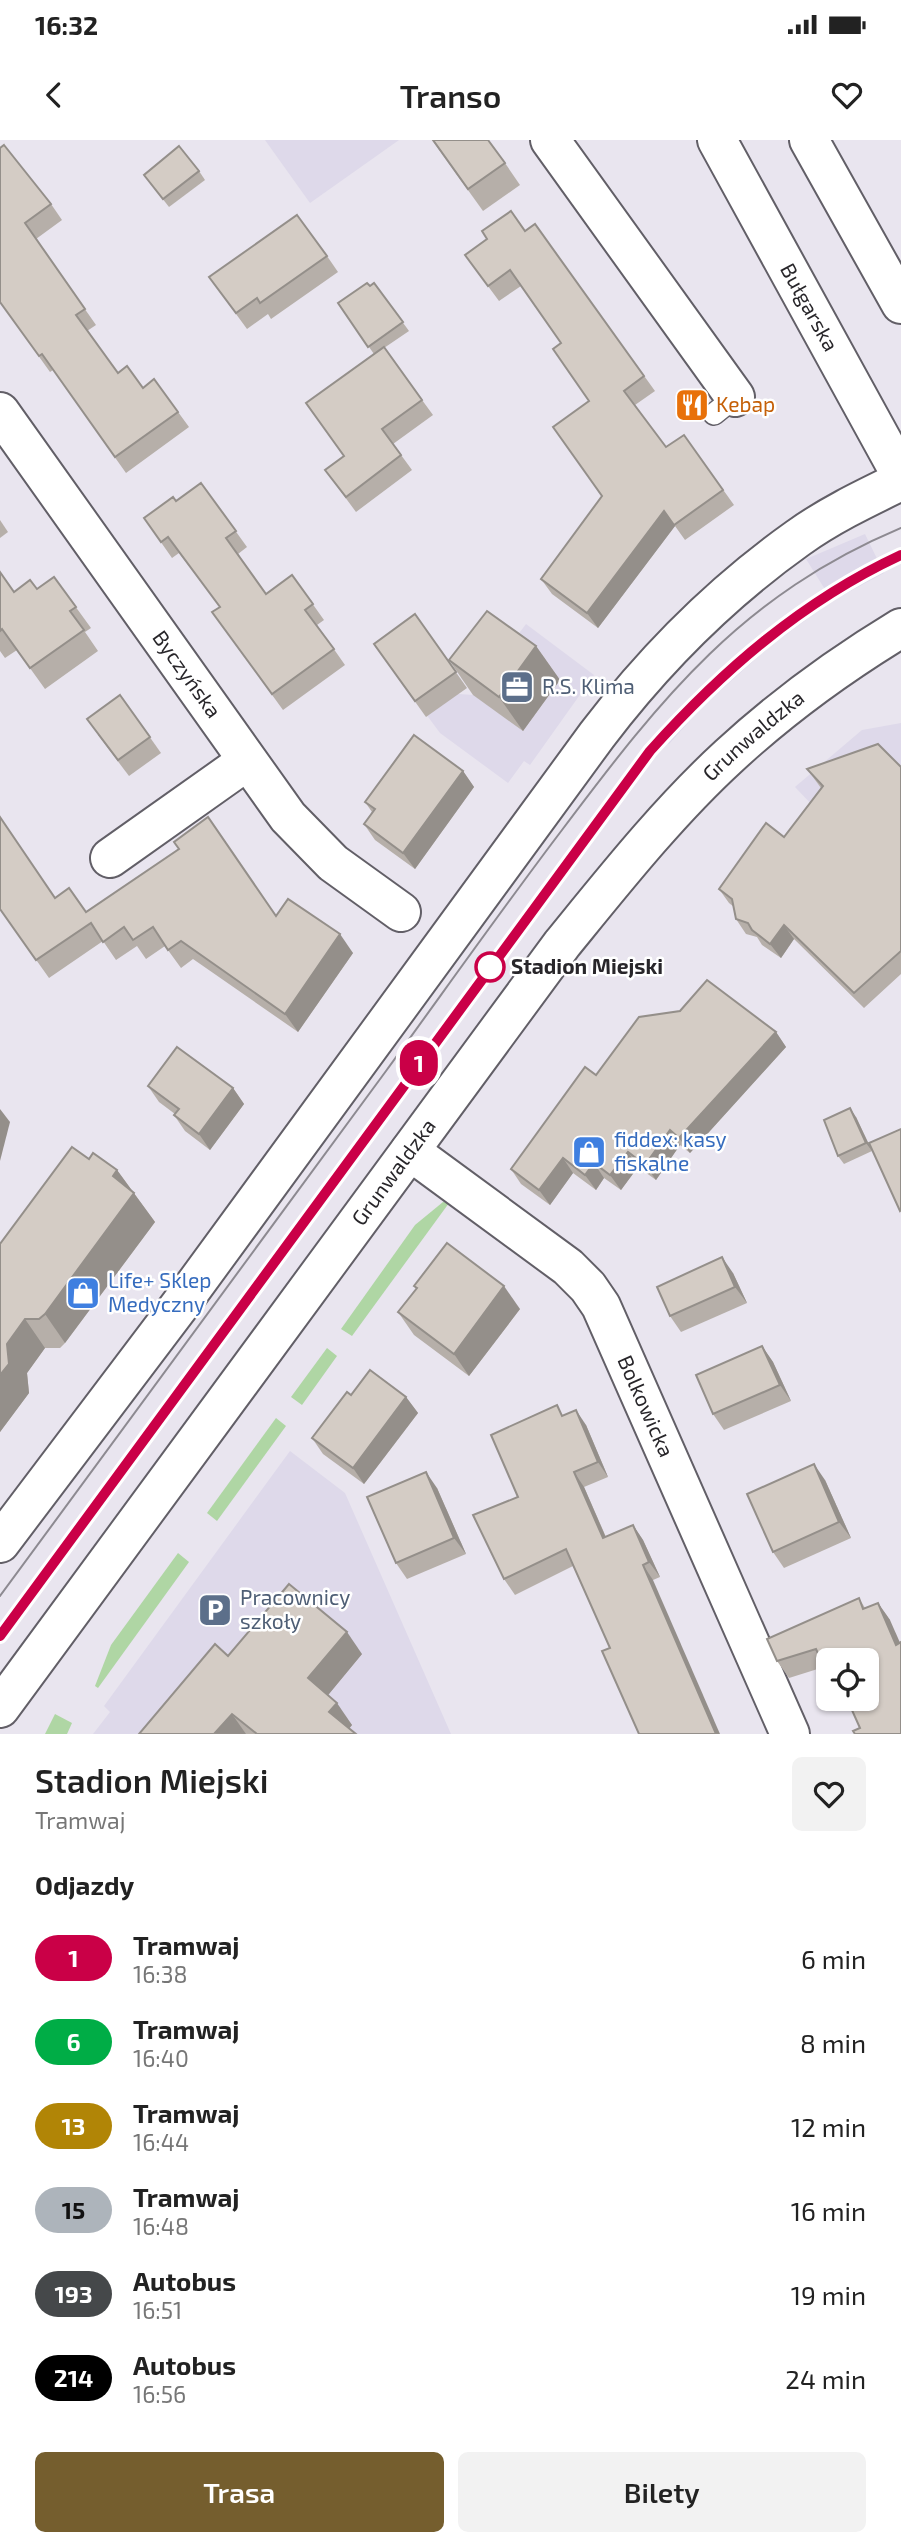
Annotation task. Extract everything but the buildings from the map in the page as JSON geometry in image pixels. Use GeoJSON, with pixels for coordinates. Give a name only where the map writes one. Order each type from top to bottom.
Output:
{"type":"FeatureCollection","features":[{"type":"Feature","properties":{"kind":"street"},"geometry":{"type":"LineString","coordinates":[[550,140],[724,406]]}},
{"type":"Feature","properties":{"kind":"street","name":"Bułgarska"},"geometry":{"type":"LineString","coordinates":[[717,140],[901,478]]}},
{"type":"Feature","properties":{"kind":"street"},"geometry":{"type":"LineString","coordinates":[[809,140],[901,304]]}},
{"type":"Feature","properties":{"kind":"street","name":"Byczyńska"},"geometry":{"type":"LineString","coordinates":[[0,412],[301,833],[333,863],[401,912]]}},
{"type":"Feature","properties":{"kind":"street"},"geometry":{"type":"LineString","coordinates":[[0,1543],[180,1305],[634,688],[709,611],[780,552],[837,513],[901,478]]}},
{"type":"Feature","properties":{"kind":"street","name":"Grunwaldzka"},"geometry":{"type":"LineString","coordinates":[[0,1707],[562,944],[619,874],[700,784],[791,703],[901,628]]}},
{"type":"Feature","properties":{"kind":"street"},"geometry":{"type":"LineString","coordinates":[[110,858],[247,761]]}},
{"type":"Feature","properties":{"kind":"street","name":"Bolkowicka"},"geometry":{"type":"LineString","coordinates":[[410,1151],[568,1267],[588,1287],[601,1306],[790,1734]]}},
{"type":"Feature","properties":{"kind":"shaded area"},"geometry":{"type":"Polygon","coordinates":[[[265,140],[399,140],[310,203],[265,140]]]}},
{"type":"Feature","properties":{"kind":"shaded area"},"geometry":{"type":"Polygon","coordinates":[[[865,534],[884,573],[832,601],[770,646],[702,707],[669,744],[658,736],[726,665],[763,634],[826,591],[806,559],[865,534]]]}},
{"type":"Feature","properties":{"kind":"shaded area"},"geometry":{"type":"Polygon","coordinates":[[[526,624],[594,675],[530,765],[524,761],[508,783],[440,733],[385,659],[459,694],[473,695],[526,624]]]}},
{"type":"Feature","properties":{"kind":"shaded area"},"geometry":{"type":"Polygon","coordinates":[[[901,723],[901,898],[795,787],[862,730],[901,723]]]}},
{"type":"Feature","properties":{"kind":"shaded area"},"geometry":{"type":"Polygon","coordinates":[[[290,1451],[345,1493],[451,1734],[93,1734],[110,1712],[104,1706],[290,1451]]]}},
{"type":"Feature","properties":{"kind":"green space"},"geometry":{"type":"Polygon","coordinates":[[[443,1202],[449,1203],[352,1336],[341,1329],[415,1225],[443,1202]]]}},
{"type":"Feature","properties":{"kind":"green space"},"geometry":{"type":"Polygon","coordinates":[[[327,1348],[337,1356],[302,1405],[291,1397],[327,1348]]]}},
{"type":"Feature","properties":{"kind":"green space"},"geometry":{"type":"Polygon","coordinates":[[[276,1418],[286,1426],[217,1521],[207,1513],[276,1418]]]}},
{"type":"Feature","properties":{"kind":"green space"},"geometry":{"type":"Polygon","coordinates":[[[178,1553],[189,1562],[98,1688],[95,1686],[111,1645],[178,1553]]]}},
{"type":"Feature","properties":{"kind":"green space"},"geometry":{"type":"Polygon","coordinates":[[[55,1714],[72,1723],[67,1734],[45,1734],[55,1714]]]}},
{"type":"Feature","properties":{"kind":"tram line"},"geometry":{"type":"LineString","coordinates":[[0,1596],[517,890],[635,736],[709,654],[750,618],[795,585],[845,555],[901,528]]}},
{"type":"Feature","properties":{"kind":"tram line"},"geometry":{"type":"LineString","coordinates":[[0,1636],[650,751],[706,693],[765,640],[830,594],[901,555]]}},
{"type":"Feature","properties":{"kind":"tram line","name":"1"},"geometry":{"type":"LineString","coordinates":[[0,1636],[650,751],[710,687],[784,624],[826,596],[901,555]]}},
{"type":"Feature","properties":{"kind":"place","name":"Kebap"},"geometry":{"type":"Point","coordinates":[692,405]}},
{"type":"Feature","properties":{"kind":"place","name":"R.S. Klima"},"geometry":{"type":"Point","coordinates":[517,687]}},
{"type":"Feature","properties":{"kind":"place","name":"Stadion Miejski"},"geometry":{"type":"Point","coordinates":[490,967]}},
{"type":"Feature","properties":{"kind":"place","name":"fiddex: kasy fiskalne"},"geometry":{"type":"Point","coordinates":[589,1152]}},
{"type":"Feature","properties":{"kind":"place","name":"Life+ Sklep Medyczny"},"geometry":{"type":"Point","coordinates":[83,1293]}},
{"type":"Feature","properties":{"kind":"place","name":"Pracownicy szkoły"},"geometry":{"type":"Point","coordinates":[215,1610]}}]}
